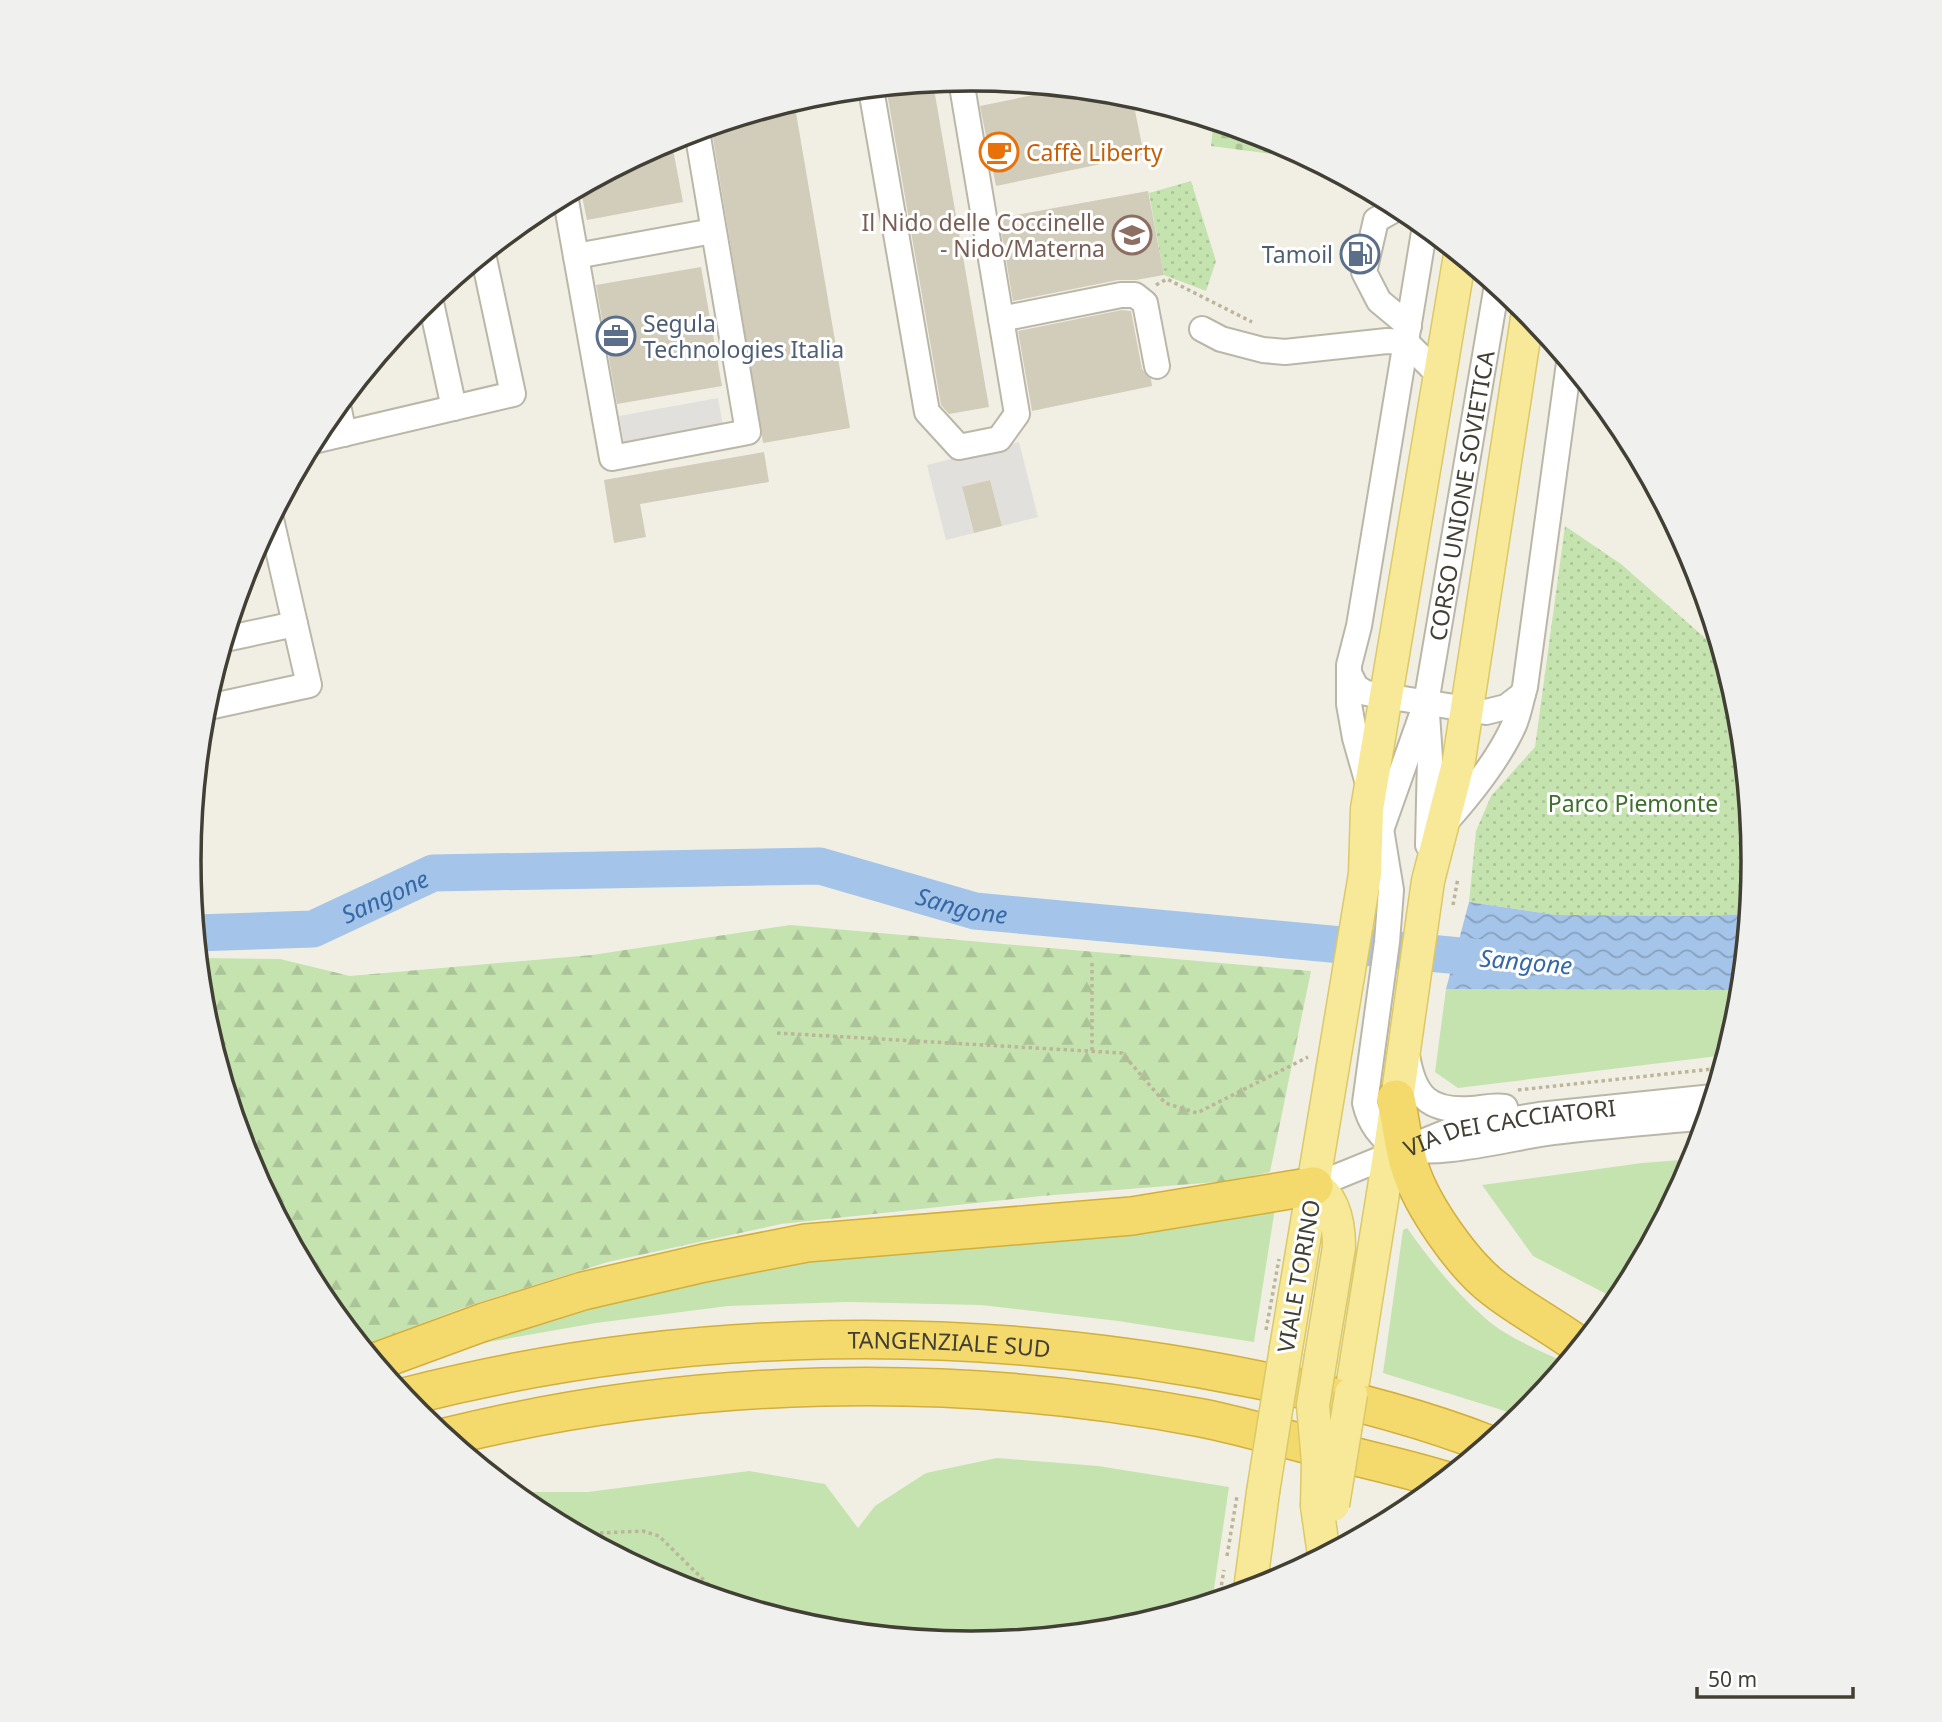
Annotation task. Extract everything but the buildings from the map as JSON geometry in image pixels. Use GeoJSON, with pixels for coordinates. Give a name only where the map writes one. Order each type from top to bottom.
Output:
{"type":"FeatureCollection","features":[{"type":"Feature","properties":{"kind":"highway"},"geometry":{"type":"LineString","coordinates":[[1396,1099],[1415,1151],[1424,1201],[1468,1263],[1494,1289],[1573,1341]]}},
{"type":"Feature","properties":{"kind":"highway"},"geometry":{"type":"LineString","coordinates":[[384,1359],[484,1322],[583,1291],[806,1243],[1132,1216],[1314,1186]]}},
{"type":"Feature","properties":{"kind":"highway","name":"TANGENZIALE SUD"},"geometry":{"type":"LineString","coordinates":[[416,1394],[466,1381],[643,1351],[739,1343],[825,1340],[986,1342],[1094,1352],[1208,1370],[1377,1408],[1479,1440]]}},
{"type":"Feature","properties":{"kind":"highway","name":"TANGENZIALE SUD"},"geometry":{"type":"LineString","coordinates":[[457,1434],[561,1411],[728,1391],[929,1388],[1092,1401],[1204,1419],[1432,1477]]}},
{"type":"Feature","properties":{"kind":"main road","name":"CORSO UNIONE SOVIETICA"},"geometry":{"type":"LineString","coordinates":[[1350,963],[1373,885],[1367,809],[1458,265]]}},
{"type":"Feature","properties":{"kind":"main road","name":"CORSO UNIONE SOVIETICA"},"geometry":{"type":"LineString","coordinates":[[1405,1040],[1399,971],[1426,891],[1459,760],[1526,328]]}},
{"type":"Feature","properties":{"kind":"main road","name":"VIALE TORINO"},"geometry":{"type":"LineString","coordinates":[[1252,1577],[1286,1348],[1350,963]]}},
{"type":"Feature","properties":{"kind":"main road"},"geometry":{"type":"LineString","coordinates":[[1396,1099],[1405,1040]]}},
{"type":"Feature","properties":{"kind":"main road"},"geometry":{"type":"LineString","coordinates":[[1325,1508],[1355,1365],[1381,1208],[1415,1151]]}},
{"type":"Feature","properties":{"kind":"main road"},"geometry":{"type":"LineString","coordinates":[[1314,1186],[1326,1197],[1337,1218],[1339,1230],[1339,1247],[1313,1403],[1325,1508],[1324,1545]]}},
{"type":"Feature","properties":{"kind":"street"},"geometry":{"type":"LineString","coordinates":[[873,98],[927,412],[960,447],[999,439],[1017,414],[963,91]]}},
{"type":"Feature","properties":{"kind":"street"},"geometry":{"type":"LineString","coordinates":[[567,206],[612,458],[748,432],[698,142]]}},
{"type":"Feature","properties":{"kind":"street"},"geometry":{"type":"LineString","coordinates":[[1202,329],[1221,339],[1263,350],[1285,352],[1387,341],[1407,334],[1379,301],[1364,272],[1376,220],[1387,214]]}},
{"type":"Feature","properties":{"kind":"street"},"geometry":{"type":"LineString","coordinates":[[576,256],[713,231]]}},
{"type":"Feature","properties":{"kind":"street","name":"CORSO UNIONE SOVIETICA"},"geometry":{"type":"LineString","coordinates":[[1370,789],[1352,721],[1349,673],[1423,238]]}},
{"type":"Feature","properties":{"kind":"street"},"geometry":{"type":"LineString","coordinates":[[328,438],[513,394],[485,264]]}},
{"type":"Feature","properties":{"kind":"street"},"geometry":{"type":"LineString","coordinates":[[1001,319],[1121,295],[1135,295],[1145,303],[1157,366]]}},
{"type":"Feature","properties":{"kind":"street","name":"CORSO UNIONE SOVIETICA"},"geometry":{"type":"LineString","coordinates":[[1426,703],[1495,297]]}},
{"type":"Feature","properties":{"kind":"street"},"geometry":{"type":"LineString","coordinates":[[433,311],[454,408]]}},
{"type":"Feature","properties":{"kind":"street","name":"CORSO UNIONE SOVIETICA"},"geometry":{"type":"LineString","coordinates":[[1407,334],[1440,376]]}},
{"type":"Feature","properties":{"kind":"street","name":"CORSO UNIONE SOVIETICA"},"geometry":{"type":"LineString","coordinates":[[1441,827],[1465,800],[1507,739],[1516,721],[1523,694],[1567,374]]}},
{"type":"Feature","properties":{"kind":"street"},"geometry":{"type":"LineString","coordinates":[[341,419],[344,434]]}},
{"type":"Feature","properties":{"kind":"street"},"geometry":{"type":"LineString","coordinates":[[217,705],[309,685],[274,533]]}},
{"type":"Feature","properties":{"kind":"street"},"geometry":{"type":"LineString","coordinates":[[235,637],[295,624]]}},
{"type":"Feature","properties":{"kind":"street"},"geometry":{"type":"LineString","coordinates":[[1349,673],[1356,687],[1366,693],[1486,712],[1496,711],[1523,694]]}},
{"type":"Feature","properties":{"kind":"street"},"geometry":{"type":"LineString","coordinates":[[1415,1151],[1372,1123],[1365,1102],[1399,971],[1373,885],[1381,829],[1426,703]]}},
{"type":"Feature","properties":{"kind":"street"},"geometry":{"type":"LineString","coordinates":[[1426,703],[1430,758],[1426,891]]}},
{"type":"Feature","properties":{"kind":"street"},"geometry":{"type":"LineString","coordinates":[[1405,1040],[1413,1080],[1419,1093],[1433,1105],[1452,1110],[1501,1106],[1539,1115]]}},
{"type":"Feature","properties":{"kind":"street","name":"VIA DEI CACCIATORI"},"geometry":{"type":"LineString","coordinates":[[1314,1186],[1415,1151],[1454,1129],[1539,1115],[1703,1098]]}},
{"type":"Feature","properties":{"kind":"street","name":"VIA DEI CACCIATORI"},"geometry":{"type":"LineString","coordinates":[[1415,1151],[1697,1118]]}},
{"type":"Feature","properties":{"kind":"path"},"geometry":{"type":"LineString","coordinates":[[1135,295],[1167,279],[1206,297]]}},
{"type":"Feature","properties":{"kind":"path"},"geometry":{"type":"LineString","coordinates":[[1092,963],[1092,1051]]}},
{"type":"Feature","properties":{"kind":"path"},"geometry":{"type":"LineString","coordinates":[[777,1033],[1122,1053],[1165,1103],[1197,1112],[1310,1056]]}},
{"type":"Feature","properties":{"kind":"path"},"geometry":{"type":"LineString","coordinates":[[1506,1091],[1712,1069]]}},
{"type":"Feature","properties":{"kind":"path"},"geometry":{"type":"LineString","coordinates":[[596,1533],[643,1531],[659,1535],[708,1584]]}},
{"type":"Feature","properties":{"kind":"path"},"geometry":{"type":"LineString","coordinates":[[1221,1589],[1227,1556]]}},
{"type":"Feature","properties":{"kind":"green space"},"geometry":{"type":"Polygon","coordinates":[[[1213,130],[1277,155],[1211,146],[1213,130]]]}},
{"type":"Feature","properties":{"kind":"green space"},"geometry":{"type":"Polygon","coordinates":[[[1191,181],[1216,261],[1206,291],[1164,275],[1149,193],[1191,181]]]}},
{"type":"Feature","properties":{"kind":"green space","name":"Parco Piemonte"},"geometry":{"type":"Polygon","coordinates":[[[1565,526],[1621,564],[1709,641],[1726,711],[1734,760],[1741,861],[1739,914],[1555,915],[1469,902],[1476,831],[1491,796],[1535,747],[1565,526]]]}},
{"type":"Feature","properties":{"kind":"green space"},"geometry":{"type":"Polygon","coordinates":[[[790,925],[1311,971],[1270,1172],[1230,1181],[1041,1196],[781,1224],[608,1262],[468,1306],[370,1343],[304,1246],[280,1202],[260,1156],[227,1060],[208,958],[280,959],[350,976],[592,955],[790,925]]]}},
{"type":"Feature","properties":{"kind":"green space"},"geometry":{"type":"Polygon","coordinates":[[[1446,989],[1729,990],[1716,1056],[1458,1088],[1435,1072],[1446,989]]]}},
{"type":"Feature","properties":{"kind":"green space"},"geometry":{"type":"Polygon","coordinates":[[[1680,1160],[1662,1202],[1607,1294],[1533,1256],[1482,1185],[1680,1160]]]}},
{"type":"Feature","properties":{"kind":"green space"},"geometry":{"type":"Polygon","coordinates":[[[1275,1208],[1254,1342],[1118,1321],[981,1305],[848,1302],[728,1306],[596,1323],[466,1346],[532,1321],[721,1271],[1275,1208]]]}},
{"type":"Feature","properties":{"kind":"green space"},"geometry":{"type":"Polygon","coordinates":[[[1407,1228],[1443,1275],[1485,1318],[1513,1338],[1558,1359],[1508,1412],[1383,1373],[1403,1230],[1407,1228]]]}},
{"type":"Feature","properties":{"kind":"green space"},"geometry":{"type":"Polygon","coordinates":[[[997,1458],[1098,1466],[1229,1487],[1214,1592],[1121,1616],[1021,1629],[971,1631],[870,1624],[772,1605],[676,1572],[630,1552],[586,1528],[530,1492],[588,1492],[749,1471],[825,1484],[858,1528],[875,1506],[926,1473],[997,1458]]]}},
{"type":"Feature","properties":{"kind":"shaded area"},"geometry":{"type":"Polygon","coordinates":[[[718,398],[723,425],[624,443],[619,416],[718,398]]]}},
{"type":"Feature","properties":{"kind":"shaded area"},"geometry":{"type":"Polygon","coordinates":[[[1019,442],[1038,517],[1002,526],[990,480],[962,488],[974,533],[946,540],[927,465],[1019,442]]]}},
{"type":"Feature","properties":{"kind":"water"},"geometry":{"type":"Polygon","coordinates":[[[1469,902],[1556,915],[1739,914],[1729,990],[1446,989],[1469,902]]]}},
{"type":"Feature","properties":{"kind":"waterway","name":"Sangone"},"geometry":{"type":"LineString","coordinates":[[205,933],[313,929],[433,873],[820,866],[975,911],[1504,960]]}},
{"type":"Feature","properties":{"kind":"place","name":"Caffè Liberty"},"geometry":{"type":"Point","coordinates":[999,152]}},
{"type":"Feature","properties":{"kind":"place","name":"Il Nido delle Coccinelle - Nido/Materna"},"geometry":{"type":"Point","coordinates":[1132,235]}},
{"type":"Feature","properties":{"kind":"place","name":"Tamoil"},"geometry":{"type":"Point","coordinates":[1360,254]}},
{"type":"Feature","properties":{"kind":"place","name":"Segula Technologies Italia"},"geometry":{"type":"Point","coordinates":[616,336]}}]}
